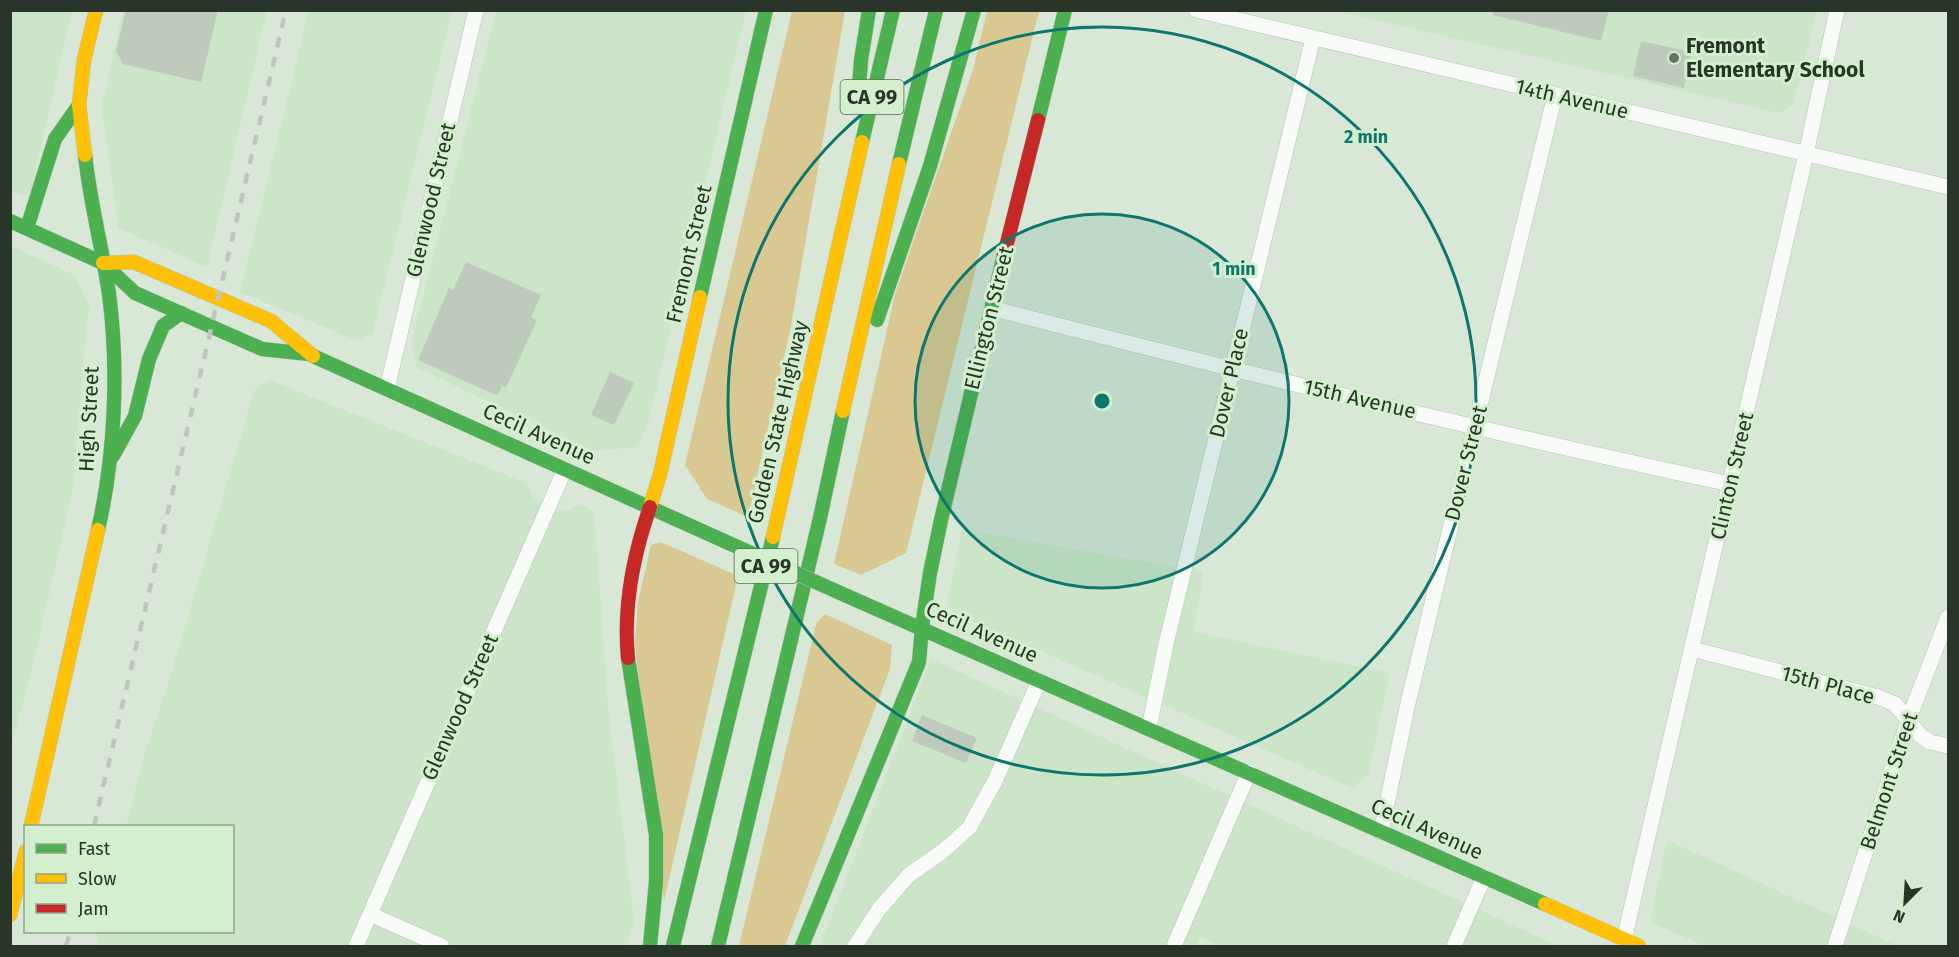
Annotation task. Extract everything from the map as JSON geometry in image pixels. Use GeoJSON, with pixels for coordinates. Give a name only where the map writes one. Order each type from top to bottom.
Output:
{"type":"FeatureCollection","features":[{"type":"Feature","properties":{"kind":"main road","name":"High Street"},"geometry":{"type":"LineString","coordinates":[[31,825],[102,514],[113,425],[114,365],[109,296],[87,176],[79,105],[84,60],[96,10]]}},
{"type":"Feature","properties":{"kind":"main road","name":"Fremont Street"},"geometry":{"type":"LineString","coordinates":[[650,946],[655,910],[656,865],[654,821],[627,644],[633,568],[641,531],[660,474],[766,10]]}},
{"type":"Feature","properties":{"kind":"main road"},"geometry":{"type":"LineString","coordinates":[[852,183],[861,60],[869,10]]}},
{"type":"Feature","properties":{"kind":"main road","name":"Golden State Highway"},"geometry":{"type":"LineString","coordinates":[[673,946],[774,537],[852,183],[893,10]]}},
{"type":"Feature","properties":{"kind":"main road","name":"CA 99"},"geometry":{"type":"LineString","coordinates":[[718,946],[820,518],[843,408],[936,10]]}},
{"type":"Feature","properties":{"kind":"main road"},"geometry":{"type":"LineString","coordinates":[[843,408],[896,269],[953,93],[974,10]]}},
{"type":"Feature","properties":{"kind":"main road","name":"Ellington Street"},"geometry":{"type":"LineString","coordinates":[[802,946],[919,662],[926,587],[991,308],[1065,10]]}},
{"type":"Feature","properties":{"kind":"main road"},"geometry":{"type":"LineString","coordinates":[[27,228],[55,139],[79,105]]}},
{"type":"Feature","properties":{"kind":"main road","name":"Cecil Avenue"},"geometry":{"type":"LineString","coordinates":[[10,221],[103,263],[135,293],[262,349],[309,354]]}},
{"type":"Feature","properties":{"kind":"main road","name":"Cecil Avenue"},"geometry":{"type":"LineString","coordinates":[[103,263],[134,262],[271,321],[309,354],[847,596],[922,627],[1639,946]]}},
{"type":"Feature","properties":{"kind":"main road"},"geometry":{"type":"LineString","coordinates":[[108,464],[135,416],[149,359],[163,326],[181,313]]}},
{"type":"Feature","properties":{"kind":"main road"},"geometry":{"type":"LineString","coordinates":[[10,915],[24,859]]}},
{"type":"Feature","properties":{"kind":"main road"},"geometry":{"type":"LineString","coordinates":[[10,894],[20,875]]}},
{"type":"Feature","properties":{"kind":"street","name":"Glenwood Street"},"geometry":{"type":"LineString","coordinates":[[387,389],[476,10]]}},
{"type":"Feature","properties":{"kind":"street","name":"14th Avenue"},"geometry":{"type":"LineString","coordinates":[[1196,10],[1948,187]]}},
{"type":"Feature","properties":{"kind":"street","name":"Clinton Street"},"geometry":{"type":"LineString","coordinates":[[1624,940],[1837,10]]}},
{"type":"Feature","properties":{"kind":"street","name":"Dover Place"},"geometry":{"type":"LineString","coordinates":[[1149,728],[1166,644],[1313,38]]}},
{"type":"Feature","properties":{"kind":"street","name":"Dover Street"},"geometry":{"type":"LineString","coordinates":[[1381,832],[1408,704],[1555,95]]}},
{"type":"Feature","properties":{"kind":"street","name":"15th Avenue"},"geometry":{"type":"LineString","coordinates":[[991,308],[1604,457],[1730,484]]}},
{"type":"Feature","properties":{"kind":"street","name":"Glenwood Street"},"geometry":{"type":"LineString","coordinates":[[356,946],[565,469]]}},
{"type":"Feature","properties":{"kind":"street","name":"Belmont Street"},"geometry":{"type":"LineString","coordinates":[[1835,946],[1908,721],[1948,617]]}},
{"type":"Feature","properties":{"kind":"street","name":"15th Place"},"geometry":{"type":"LineString","coordinates":[[1692,649],[1878,697],[1895,704],[1920,735],[1929,742],[1948,746]]}},
{"type":"Feature","properties":{"kind":"street"},"geometry":{"type":"LineString","coordinates":[[855,946],[879,909],[909,875],[943,851],[969,828],[995,781],[1039,681]]}},
{"type":"Feature","properties":{"kind":"street"},"geometry":{"type":"LineString","coordinates":[[1174,946],[1249,772]]}},
{"type":"Feature","properties":{"kind":"street"},"geometry":{"type":"LineString","coordinates":[[1454,946],[1484,877]]}},
{"type":"Feature","properties":{"kind":"street"},"geometry":{"type":"LineString","coordinates":[[370,914],[442,946]]}},
{"type":"Feature","properties":{"kind":"shaded area"},"geometry":{"type":"Polygon","coordinates":[[[309,10],[452,11],[373,333],[358,341],[240,292],[309,10]]]}},
{"type":"Feature","properties":{"kind":"shaded area"},"geometry":{"type":"Polygon","coordinates":[[[11,11],[72,11],[31,190],[24,196],[11,191],[11,11]]]}},
{"type":"Feature","properties":{"kind":"shaded area"},"geometry":{"type":"Polygon","coordinates":[[[123,11],[267,11],[207,267],[118,228],[102,106],[123,11]]]}},
{"type":"Feature","properties":{"kind":"shaded area"},"geometry":{"type":"Polygon","coordinates":[[[496,11],[746,11],[650,416],[638,447],[594,451],[417,368],[411,344],[496,11]]]}},
{"type":"Feature","properties":{"kind":"shaded area"},"geometry":{"type":"Polygon","coordinates":[[[792,11],[845,11],[791,326],[748,517],[707,499],[685,465],[792,11]]]}},
{"type":"Feature","properties":{"kind":"shaded area"},"geometry":{"type":"Polygon","coordinates":[[[987,11],[1039,11],[906,553],[861,575],[834,564],[895,294],[973,70],[987,11]]]}},
{"type":"Feature","properties":{"kind":"shaded area","name":"Fremont Elementary School"},"geometry":{"type":"Polygon","coordinates":[[[1336,11],[1817,11],[1793,106],[1779,113],[1336,11]]]}},
{"type":"Feature","properties":{"kind":"shaded area"},"geometry":{"type":"Polygon","coordinates":[[[11,246],[74,275],[89,304],[72,494],[32,668],[11,747],[11,246]]]}},
{"type":"Feature","properties":{"kind":"shaded area"},"geometry":{"type":"Polygon","coordinates":[[[269,380],[526,483],[534,498],[565,511],[579,505],[594,511],[608,706],[634,921],[627,946],[95,946],[99,933],[234,933],[234,825],[126,825],[143,759],[170,678],[254,391],[269,380]]]}},
{"type":"Feature","properties":{"kind":"shaded area"},"geometry":{"type":"Polygon","coordinates":[[[962,529],[1203,572],[1194,632],[1390,673],[1368,775],[1352,788],[956,614],[949,607],[948,599],[962,529]]]}},
{"type":"Feature","properties":{"kind":"shaded area"},"geometry":{"type":"Polygon","coordinates":[[[661,542],[738,576],[664,901],[635,644],[638,602],[651,545],[661,542]]]}},
{"type":"Feature","properties":{"kind":"shaded area"},"geometry":{"type":"Polygon","coordinates":[[[825,614],[892,645],[890,669],[785,946],[739,946],[816,624],[825,614]]]}},
{"type":"Feature","properties":{"kind":"shaded area"},"geometry":{"type":"Polygon","coordinates":[[[931,659],[1558,946],[1221,946],[1201,937],[1196,946],[820,946],[931,659]]]}},
{"type":"Feature","properties":{"kind":"shaded area"},"geometry":{"type":"Polygon","coordinates":[[[1667,840],[1898,946],[1705,946],[1650,922],[1667,840]]]}},
{"type":"Feature","properties":{"kind":"building"},"geometry":{"type":"Polygon","coordinates":[[[126,10],[218,10],[201,82],[123,64],[116,51],[126,10]]]}},
{"type":"Feature","properties":{"kind":"building"},"geometry":{"type":"Polygon","coordinates":[[[1493,10],[1609,10],[1601,41],[1493,15],[1493,10]]]}},
{"type":"Feature","properties":{"kind":"building"},"geometry":{"type":"Polygon","coordinates":[[[1641,41],[1692,52],[1684,88],[1633,76],[1641,41]]]}},
{"type":"Feature","properties":{"kind":"building"},"geometry":{"type":"Polygon","coordinates":[[[466,262],[541,295],[531,317],[537,320],[506,388],[502,386],[498,396],[418,360],[449,288],[453,290],[466,262]]]}},
{"type":"Feature","properties":{"kind":"building"},"geometry":{"type":"Polygon","coordinates":[[[610,372],[634,383],[614,425],[591,415],[610,372]]]}},
{"type":"Feature","properties":{"kind":"building"},"geometry":{"type":"Polygon","coordinates":[[[922,715],[977,738],[966,763],[912,741],[922,715]]]}},
{"type":"Feature","properties":{"kind":"railway"},"geometry":{"type":"LineString","coordinates":[[94,825],[286,10]]}},
{"type":"Feature","properties":{"kind":"railway"},"geometry":{"type":"LineString","coordinates":[[66,946],[70,933]]}},
{"type":"Feature","properties":{"kind":"traffic: fast"},"geometry":{"type":"LineString","coordinates":[[700,297],[766,10]]}},
{"type":"Feature","properties":{"kind":"traffic: fast"},"geometry":{"type":"LineString","coordinates":[[858,102],[861,60],[869,10]]}},
{"type":"Feature","properties":{"kind":"traffic: fast"},"geometry":{"type":"LineString","coordinates":[[862,142],[893,10]]}},
{"type":"Feature","properties":{"kind":"traffic: fast"},"geometry":{"type":"LineString","coordinates":[[899,164],[936,10]]}},
{"type":"Feature","properties":{"kind":"traffic: fast"},"geometry":{"type":"LineString","coordinates":[[877,320],[930,166],[974,10]]}},
{"type":"Feature","properties":{"kind":"traffic: fast"},"geometry":{"type":"LineString","coordinates":[[1038,120],[1065,10]]}},
{"type":"Feature","properties":{"kind":"traffic: fast"},"geometry":{"type":"LineString","coordinates":[[27,228],[55,139],[79,105]]}},
{"type":"Feature","properties":{"kind":"traffic: fast"},"geometry":{"type":"LineString","coordinates":[[85,155],[109,294],[114,352],[112,443],[98,530]]}},
{"type":"Feature","properties":{"kind":"traffic: fast"},"geometry":{"type":"LineString","coordinates":[[10,221],[103,263],[135,293],[262,349],[309,354]]}},
{"type":"Feature","properties":{"kind":"traffic: fast"},"geometry":{"type":"LineString","coordinates":[[922,627],[941,520],[1004,255]]}},
{"type":"Feature","properties":{"kind":"traffic: fast"},"geometry":{"type":"LineString","coordinates":[[113,456],[135,416],[149,359],[163,326],[181,313]]}},
{"type":"Feature","properties":{"kind":"traffic: fast"},"geometry":{"type":"LineString","coordinates":[[313,356],[722,540]]}},
{"type":"Feature","properties":{"kind":"traffic: fast"},"geometry":{"type":"LineString","coordinates":[[718,946],[820,518],[843,411]]}},
{"type":"Feature","properties":{"kind":"traffic: fast"},"geometry":{"type":"LineString","coordinates":[[673,946],[773,537]]}},
{"type":"Feature","properties":{"kind":"traffic: fast"},"geometry":{"type":"LineString","coordinates":[[722,540],[847,596]]}},
{"type":"Feature","properties":{"kind":"traffic: fast"},"geometry":{"type":"LineString","coordinates":[[847,596],[1545,904]]}},
{"type":"Feature","properties":{"kind":"traffic: fast"},"geometry":{"type":"LineString","coordinates":[[802,946],[919,662],[922,627]]}},
{"type":"Feature","properties":{"kind":"traffic: fast"},"geometry":{"type":"LineString","coordinates":[[628,658],[656,835],[656,882],[650,946]]}},
{"type":"Feature","properties":{"kind":"traffic: slow"},"geometry":{"type":"LineString","coordinates":[[85,155],[79,105],[84,60],[96,10]]}},
{"type":"Feature","properties":{"kind":"traffic: slow"},"geometry":{"type":"LineString","coordinates":[[773,537],[862,142]]}},
{"type":"Feature","properties":{"kind":"traffic: slow"},"geometry":{"type":"LineString","coordinates":[[843,411],[899,164]]}},
{"type":"Feature","properties":{"kind":"traffic: slow"},"geometry":{"type":"LineString","coordinates":[[103,263],[134,262],[271,321],[313,356]]}},
{"type":"Feature","properties":{"kind":"traffic: slow"},"geometry":{"type":"LineString","coordinates":[[650,507],[660,474],[700,297]]}},
{"type":"Feature","properties":{"kind":"traffic: slow"},"geometry":{"type":"LineString","coordinates":[[31,825],[98,530]]}},
{"type":"Feature","properties":{"kind":"traffic: slow"},"geometry":{"type":"LineString","coordinates":[[10,915],[24,859]]}},
{"type":"Feature","properties":{"kind":"traffic: slow"},"geometry":{"type":"LineString","coordinates":[[1545,904],[1639,946]]}},
{"type":"Feature","properties":{"kind":"traffic: jam"},"geometry":{"type":"LineString","coordinates":[[1004,255],[1038,120]]}},
{"type":"Feature","properties":{"kind":"traffic: jam"},"geometry":{"type":"LineString","coordinates":[[628,658],[628,601],[634,563],[650,507]]}},
{"type":"Feature","properties":{"kind":"place","name":"Fremont Elementary School"},"geometry":{"type":"Point","coordinates":[1674,58]}}]}
